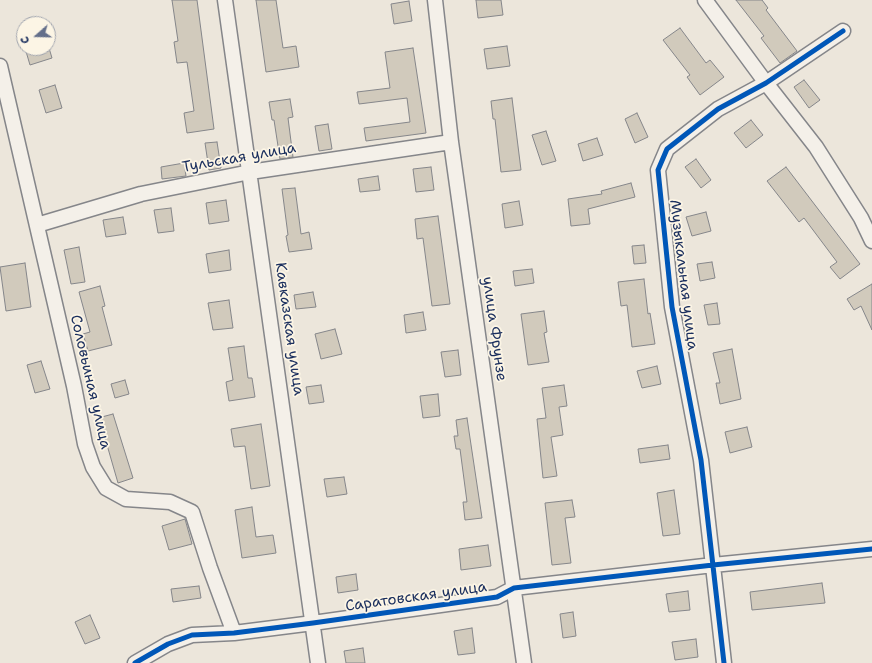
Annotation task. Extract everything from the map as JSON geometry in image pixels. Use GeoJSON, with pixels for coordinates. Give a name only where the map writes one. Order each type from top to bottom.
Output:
{"type":"FeatureCollection","features":[{"type":"Feature","properties":{"kind":"street","name":"Кавказская улица"},"geometry":{"type":"LineString","coordinates":[[225,0],[318,663]]}},
{"type":"Feature","properties":{"kind":"street","name":"улица Фрунзе"},"geometry":{"type":"LineString","coordinates":[[435,0],[451,142],[524,663]]}},
{"type":"Feature","properties":{"kind":"street"},"geometry":{"type":"LineString","coordinates":[[705,0],[766,83],[816,147],[860,218],[872,241]]}},
{"type":"Feature","properties":{"kind":"street","name":"Музыкальная улица"},"geometry":{"type":"LineString","coordinates":[[724,663],[701,460],[672,307],[658,170],[668,149],[718,109],[766,83],[843,31]]}},
{"type":"Feature","properties":{"kind":"street","name":"Соловьиная улица"},"geometry":{"type":"LineString","coordinates":[[0,66],[2,85],[37,225],[74,386],[84,444],[93,467],[106,488],[126,499],[170,502],[192,512],[210,568],[234,633]]}},
{"type":"Feature","properties":{"kind":"street","name":"Тульская улица"},"geometry":{"type":"LineString","coordinates":[[37,225],[141,194],[250,172],[451,142]]}},
{"type":"Feature","properties":{"kind":"street","name":"Саратовская улица"},"geometry":{"type":"LineString","coordinates":[[135,663],[168,644],[192,636],[234,633],[313,623],[497,597],[514,588],[713,565],[872,549]]}},
{"type":"Feature","properties":{"kind":"building"},"geometry":{"type":"Polygon","coordinates":[[[172,0],[197,0],[214,129],[187,133],[184,113],[194,111],[187,62],[177,63],[174,42],[178,41],[172,0]]]}},
{"type":"Feature","properties":{"kind":"building"},"geometry":{"type":"Polygon","coordinates":[[[256,0],[276,0],[283,48],[296,46],[299,67],[266,72],[256,0]]]}},
{"type":"Feature","properties":{"kind":"building"},"geometry":{"type":"Polygon","coordinates":[[[476,0],[501,0],[503,15],[478,18],[476,0]]]}},
{"type":"Feature","properties":{"kind":"building"},"geometry":{"type":"Polygon","coordinates":[[[736,0],[762,0],[768,8],[766,10],[797,51],[780,63],[761,38],[764,36],[736,0]]]}},
{"type":"Feature","properties":{"kind":"building"},"geometry":{"type":"Polygon","coordinates":[[[409,1],[412,21],[394,24],[391,4],[409,1]]]}},
{"type":"Feature","properties":{"kind":"building"},"geometry":{"type":"Polygon","coordinates":[[[680,28],[706,63],[710,60],[724,77],[700,95],[687,77],[690,75],[663,40],[680,28]]]}},
{"type":"Feature","properties":{"kind":"building"},"geometry":{"type":"Polygon","coordinates":[[[507,46],[510,66],[487,69],[484,49],[507,46]]]}},
{"type":"Feature","properties":{"kind":"building"},"geometry":{"type":"Polygon","coordinates":[[[413,48],[426,133],[366,141],[364,128],[410,122],[407,98],[359,104],[357,92],[390,88],[385,52],[413,48]]]}},
{"type":"Feature","properties":{"kind":"building"},"geometry":{"type":"Polygon","coordinates":[[[27,56],[51,56],[52,58],[30,65],[27,56]]]}},
{"type":"Feature","properties":{"kind":"building"},"geometry":{"type":"Polygon","coordinates":[[[804,80],[820,100],[809,108],[794,87],[804,80]]]}},
{"type":"Feature","properties":{"kind":"building"},"geometry":{"type":"Polygon","coordinates":[[[55,85],[62,108],[46,113],[39,90],[55,85]]]}},
{"type":"Feature","properties":{"kind":"building"},"geometry":{"type":"Polygon","coordinates":[[[512,98],[521,170],[501,172],[495,119],[493,119],[491,101],[512,98]]]}},
{"type":"Feature","properties":{"kind":"building"},"geometry":{"type":"Polygon","coordinates":[[[290,99],[293,117],[288,118],[293,157],[280,159],[274,120],[272,120],[269,102],[290,99]]]}},
{"type":"Feature","properties":{"kind":"building"},"geometry":{"type":"Polygon","coordinates":[[[637,113],[648,137],[635,143],[625,119],[637,113]]]}},
{"type":"Feature","properties":{"kind":"building"},"geometry":{"type":"Polygon","coordinates":[[[751,120],[763,135],[746,148],[734,133],[751,120]]]}},
{"type":"Feature","properties":{"kind":"building"},"geometry":{"type":"Polygon","coordinates":[[[328,124],[332,149],[319,151],[315,126],[328,124]]]}},
{"type":"Feature","properties":{"kind":"building"},"geometry":{"type":"Polygon","coordinates":[[[546,131],[556,161],[542,165],[532,135],[546,131]]]}},
{"type":"Feature","properties":{"kind":"building"},"geometry":{"type":"Polygon","coordinates":[[[597,138],[603,155],[583,161],[578,144],[597,138]]]}},
{"type":"Feature","properties":{"kind":"building"},"geometry":{"type":"Polygon","coordinates":[[[217,142],[221,168],[209,170],[205,143],[217,142]]]}},
{"type":"Feature","properties":{"kind":"building"},"geometry":{"type":"Polygon","coordinates":[[[696,159],[711,180],[701,188],[685,167],[696,159]]]}},
{"type":"Feature","properties":{"kind":"building"},"geometry":{"type":"Polygon","coordinates":[[[184,163],[186,176],[162,179],[161,167],[184,163]]]}},
{"type":"Feature","properties":{"kind":"building"},"geometry":{"type":"Polygon","coordinates":[[[431,167],[434,190],[416,192],[413,169],[431,167]]]}},
{"type":"Feature","properties":{"kind":"building"},"geometry":{"type":"Polygon","coordinates":[[[786,167],[860,264],[840,279],[830,267],[837,262],[804,218],[799,222],[767,181],[786,167]]]}},
{"type":"Feature","properties":{"kind":"building"},"geometry":{"type":"Polygon","coordinates":[[[378,176],[380,190],[360,192],[358,179],[378,176]]]}},
{"type":"Feature","properties":{"kind":"building"},"geometry":{"type":"Polygon","coordinates":[[[631,183],[635,197],[588,209],[590,224],[571,226],[568,199],[602,194],[601,191],[631,183]]]}},
{"type":"Feature","properties":{"kind":"building"},"geometry":{"type":"Polygon","coordinates":[[[295,188],[301,234],[309,232],[312,249],[289,252],[286,236],[288,235],[282,189],[295,188]]]}},
{"type":"Feature","properties":{"kind":"building"},"geometry":{"type":"Polygon","coordinates":[[[226,200],[229,221],[209,224],[206,203],[226,200]]]}},
{"type":"Feature","properties":{"kind":"building"},"geometry":{"type":"Polygon","coordinates":[[[519,201],[523,225],[505,228],[502,204],[519,201]]]}},
{"type":"Feature","properties":{"kind":"building"},"geometry":{"type":"Polygon","coordinates":[[[171,208],[174,231],[158,233],[154,210],[171,208]]]}},
{"type":"Feature","properties":{"kind":"building"},"geometry":{"type":"Polygon","coordinates":[[[706,212],[711,231],[692,236],[686,217],[706,212]]]}},
{"type":"Feature","properties":{"kind":"building"},"geometry":{"type":"Polygon","coordinates":[[[438,216],[450,304],[432,306],[423,238],[417,239],[415,219],[438,216]]]}},
{"type":"Feature","properties":{"kind":"building"},"geometry":{"type":"Polygon","coordinates":[[[123,217],[126,234],[106,237],[103,220],[123,217]]]}},
{"type":"Feature","properties":{"kind":"building"},"geometry":{"type":"Polygon","coordinates":[[[644,245],[646,263],[634,264],[632,246],[644,245]]]}},
{"type":"Feature","properties":{"kind":"building"},"geometry":{"type":"Polygon","coordinates":[[[79,247],[85,282],[71,284],[64,250],[79,247]]]}},
{"type":"Feature","properties":{"kind":"building"},"geometry":{"type":"Polygon","coordinates":[[[229,250],[231,270],[209,273],[206,254],[229,250]]]}},
{"type":"Feature","properties":{"kind":"building"},"geometry":{"type":"Polygon","coordinates":[[[712,262],[715,278],[700,281],[697,264],[712,262]]]}},
{"type":"Feature","properties":{"kind":"building"},"geometry":{"type":"Polygon","coordinates":[[[25,263],[31,307],[6,311],[0,267],[25,263]]]}},
{"type":"Feature","properties":{"kind":"building"},"geometry":{"type":"Polygon","coordinates":[[[532,269],[534,283],[515,286],[513,271],[532,269]]]}},
{"type":"Feature","properties":{"kind":"building"},"geometry":{"type":"Polygon","coordinates":[[[644,279],[648,314],[650,313],[655,344],[632,347],[627,305],[621,306],[618,282],[644,279]]]}},
{"type":"Feature","properties":{"kind":"building"},"geometry":{"type":"Polygon","coordinates":[[[872,284],[872,330],[861,306],[854,310],[847,299],[872,284]]]}},
{"type":"Feature","properties":{"kind":"building"},"geometry":{"type":"Polygon","coordinates":[[[100,286],[105,306],[102,307],[112,345],[88,351],[83,334],[90,332],[79,292],[100,286]]]}},
{"type":"Feature","properties":{"kind":"building"},"geometry":{"type":"Polygon","coordinates":[[[313,292],[316,307],[296,309],[294,295],[313,292]]]}},
{"type":"Feature","properties":{"kind":"building"},"geometry":{"type":"Polygon","coordinates":[[[229,300],[233,328],[213,330],[208,303],[229,300]]]}},
{"type":"Feature","properties":{"kind":"building"},"geometry":{"type":"Polygon","coordinates":[[[717,303],[720,324],[708,325],[704,305],[717,303]]]}},
{"type":"Feature","properties":{"kind":"building"},"geometry":{"type":"Polygon","coordinates":[[[544,311],[547,332],[544,333],[549,362],[528,365],[521,314],[544,311]]]}},
{"type":"Feature","properties":{"kind":"building"},"geometry":{"type":"Polygon","coordinates":[[[423,312],[426,330],[406,333],[404,315],[423,312]]]}},
{"type":"Feature","properties":{"kind":"building"},"geometry":{"type":"Polygon","coordinates":[[[335,329],[342,354],[321,359],[315,334],[335,329]]]}},
{"type":"Feature","properties":{"kind":"building"},"geometry":{"type":"Polygon","coordinates":[[[244,346],[248,378],[252,378],[255,397],[229,401],[226,382],[233,380],[228,348],[244,346]]]}},
{"type":"Feature","properties":{"kind":"building"},"geometry":{"type":"Polygon","coordinates":[[[732,349],[741,399],[720,404],[716,383],[720,383],[713,353],[732,349]]]}},
{"type":"Feature","properties":{"kind":"building"},"geometry":{"type":"Polygon","coordinates":[[[458,350],[461,375],[445,377],[441,352],[458,350]]]}},
{"type":"Feature","properties":{"kind":"building"},"geometry":{"type":"Polygon","coordinates":[[[41,361],[50,389],[35,393],[27,365],[41,361]]]}},
{"type":"Feature","properties":{"kind":"building"},"geometry":{"type":"Polygon","coordinates":[[[657,366],[661,384],[642,388],[637,371],[657,366]]]}},
{"type":"Feature","properties":{"kind":"building"},"geometry":{"type":"Polygon","coordinates":[[[125,380],[129,394],[115,398],[111,384],[125,380]]]}},
{"type":"Feature","properties":{"kind":"building"},"geometry":{"type":"Polygon","coordinates":[[[321,385],[324,402],[309,404],[306,387],[321,385]]]}},
{"type":"Feature","properties":{"kind":"building"},"geometry":{"type":"Polygon","coordinates":[[[564,385],[567,406],[559,407],[563,435],[551,437],[557,476],[543,478],[537,419],[546,418],[542,388],[564,385]]]}},
{"type":"Feature","properties":{"kind":"building"},"geometry":{"type":"Polygon","coordinates":[[[438,394],[440,416],[423,418],[420,396],[438,394]]]}},
{"type":"Feature","properties":{"kind":"building"},"geometry":{"type":"Polygon","coordinates":[[[113,414],[133,478],[118,483],[105,438],[103,439],[98,418],[113,414]]]}},
{"type":"Feature","properties":{"kind":"building"},"geometry":{"type":"Polygon","coordinates":[[[467,418],[482,518],[465,520],[463,502],[467,502],[460,449],[456,449],[454,436],[458,436],[456,420],[467,418]]]}},
{"type":"Feature","properties":{"kind":"building"},"geometry":{"type":"Polygon","coordinates":[[[261,424],[270,486],[251,489],[245,446],[234,447],[231,429],[261,424]]]}},
{"type":"Feature","properties":{"kind":"building"},"geometry":{"type":"Polygon","coordinates":[[[747,427],[752,447],[730,453],[725,432],[747,427]]]}},
{"type":"Feature","properties":{"kind":"building"},"geometry":{"type":"Polygon","coordinates":[[[668,445],[670,459],[640,463],[638,449],[668,445]]]}},
{"type":"Feature","properties":{"kind":"building"},"geometry":{"type":"Polygon","coordinates":[[[344,477],[347,494],[327,497],[324,479],[344,477]]]}},
{"type":"Feature","properties":{"kind":"building"},"geometry":{"type":"Polygon","coordinates":[[[674,490],[680,534],[663,536],[657,493],[674,490]]]}},
{"type":"Feature","properties":{"kind":"building"},"geometry":{"type":"Polygon","coordinates":[[[572,500],[575,517],[565,518],[571,563],[552,565],[545,503],[572,500]]]}},
{"type":"Feature","properties":{"kind":"building"},"geometry":{"type":"Polygon","coordinates":[[[252,507],[256,537],[273,535],[276,553],[242,558],[235,510],[252,507]]]}},
{"type":"Feature","properties":{"kind":"building"},"geometry":{"type":"Polygon","coordinates":[[[185,519],[192,544],[169,550],[162,526],[185,519]]]}},
{"type":"Feature","properties":{"kind":"building"},"geometry":{"type":"Polygon","coordinates":[[[488,545],[491,566],[461,570],[459,549],[488,545]]]}},
{"type":"Feature","properties":{"kind":"building"},"geometry":{"type":"Polygon","coordinates":[[[356,574],[358,590],[338,593],[336,577],[356,574]]]}},
{"type":"Feature","properties":{"kind":"building"},"geometry":{"type":"Polygon","coordinates":[[[822,583],[825,603],[752,610],[750,592],[822,583]]]}},
{"type":"Feature","properties":{"kind":"building"},"geometry":{"type":"Polygon","coordinates":[[[199,586],[201,598],[173,602],[171,589],[199,586]]]}},
{"type":"Feature","properties":{"kind":"building"},"geometry":{"type":"Polygon","coordinates":[[[688,591],[690,610],[669,612],[666,594],[688,591]]]}},
{"type":"Feature","properties":{"kind":"building"},"geometry":{"type":"Polygon","coordinates":[[[573,612],[576,636],[563,638],[560,614],[573,612]]]}},
{"type":"Feature","properties":{"kind":"building"},"geometry":{"type":"Polygon","coordinates":[[[90,615],[100,638],[85,644],[75,622],[90,615]]]}},
{"type":"Feature","properties":{"kind":"building"},"geometry":{"type":"Polygon","coordinates":[[[472,628],[475,653],[458,655],[454,631],[472,628]]]}},
{"type":"Feature","properties":{"kind":"building"},"geometry":{"type":"Polygon","coordinates":[[[696,639],[698,657],[675,660],[672,642],[696,639]]]}},
{"type":"Feature","properties":{"kind":"building"},"geometry":{"type":"Polygon","coordinates":[[[363,648],[365,663],[346,663],[344,651],[363,648]]]}},
{"type":"Feature","properties":{"kind":"cycle path"},"geometry":{"type":"LineString","coordinates":[[724,663],[701,460],[672,307],[658,170],[667,149],[718,109],[766,83],[843,31]]}},
{"type":"Feature","properties":{"kind":"cycle path"},"geometry":{"type":"LineString","coordinates":[[135,663],[168,644],[192,635],[234,633],[497,597],[514,588],[713,565],[872,549]]}}]}
